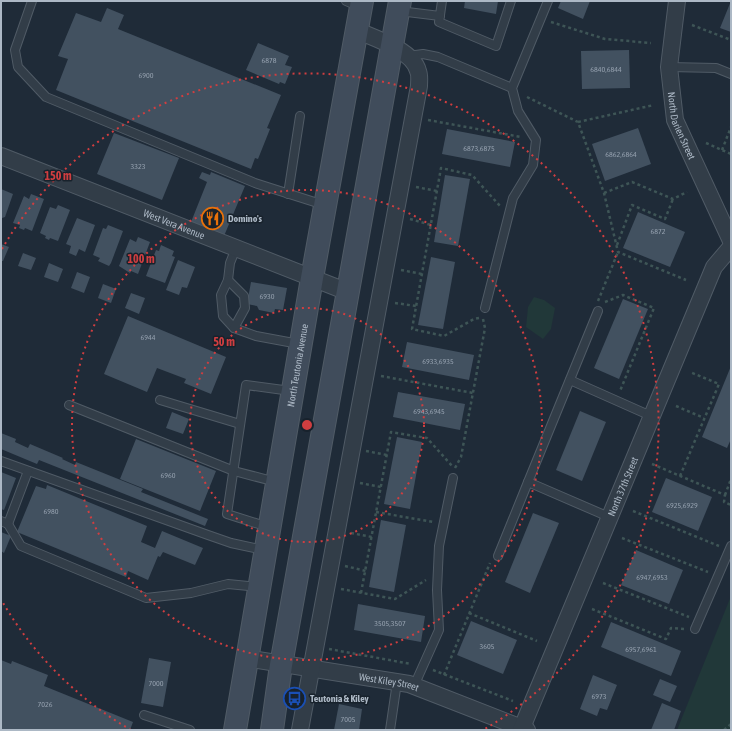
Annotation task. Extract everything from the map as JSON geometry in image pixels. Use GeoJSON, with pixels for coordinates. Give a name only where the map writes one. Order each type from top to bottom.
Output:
{"type":"FeatureCollection","features":[{"type":"Feature","properties":{"kind":"main road","name":"North Teutonia Avenue"},"geometry":{"type":"LineString","coordinates":[[234,730],[245,658],[356,30],[356,3]]}},
{"type":"Feature","properties":{"kind":"main road"},"geometry":{"type":"LineString","coordinates":[[272,730],[281,665],[348,292],[400,51],[399,6]]}},
{"type":"Feature","properties":{"kind":"street","name":"North Darien Street"},"geometry":{"type":"LineString","coordinates":[[677,1],[669,67],[675,120],[731,241]]}},
{"type":"Feature","properties":{"kind":"street"},"geometry":{"type":"LineString","coordinates":[[300,730],[419,86],[418,70],[400,51],[356,30]]}},
{"type":"Feature","properties":{"kind":"street","name":"West Vera Avenue"},"geometry":{"type":"LineString","coordinates":[[1,156],[348,292]]}},
{"type":"Feature","properties":{"kind":"street","name":"North 37th Street"},"geometry":{"type":"LineString","coordinates":[[523,729],[608,517],[714,267],[731,247]]}},
{"type":"Feature","properties":{"kind":"street","name":"West Kiley Street"},"geometry":{"type":"LineString","coordinates":[[245,658],[414,686],[523,729]]}},
{"type":"Feature","properties":{"kind":"lane"},"geometry":{"type":"LineString","coordinates":[[32,1],[15,50],[18,67],[46,97],[255,184],[325,206]]}},
{"type":"Feature","properties":{"kind":"lane"},"geometry":{"type":"LineString","coordinates":[[442,1],[439,22],[496,46],[511,1]]}},
{"type":"Feature","properties":{"kind":"lane"},"geometry":{"type":"LineString","coordinates":[[485,308],[512,198],[533,165],[536,140],[518,111],[512,89],[548,1]]}},
{"type":"Feature","properties":{"kind":"lane"},"geometry":{"type":"LineString","coordinates":[[399,6],[440,16]]}},
{"type":"Feature","properties":{"kind":"lane"},"geometry":{"type":"LineString","coordinates":[[400,51],[438,57],[512,89]]}},
{"type":"Feature","properties":{"kind":"lane"},"geometry":{"type":"LineString","coordinates":[[669,67],[716,68],[731,74]]}},
{"type":"Feature","properties":{"kind":"lane"},"geometry":{"type":"LineString","coordinates":[[288,194],[300,116]]}},
{"type":"Feature","properties":{"kind":"lane"},"geometry":{"type":"LineString","coordinates":[[236,248],[230,263],[228,280],[221,295],[223,316],[234,328],[256,336],[300,344]]}},
{"type":"Feature","properties":{"kind":"lane"},"geometry":{"type":"LineString","coordinates":[[228,280],[244,296],[245,308],[234,328]]}},
{"type":"Feature","properties":{"kind":"lane"},"geometry":{"type":"LineString","coordinates":[[498,556],[598,310]]}},
{"type":"Feature","properties":{"kind":"lane"},"geometry":{"type":"LineString","coordinates":[[570,380],[651,416]]}},
{"type":"Feature","properties":{"kind":"lane"},"geometry":{"type":"LineString","coordinates":[[268,527],[227,514],[246,385],[292,391]]}},
{"type":"Feature","properties":{"kind":"lane"},"geometry":{"type":"LineString","coordinates":[[160,400],[240,424]]}},
{"type":"Feature","properties":{"kind":"lane"},"geometry":{"type":"LineString","coordinates":[[69,405],[234,471],[276,482]]}},
{"type":"Feature","properties":{"kind":"lane"},"geometry":{"type":"LineString","coordinates":[[1,461],[231,543],[264,550]]}},
{"type":"Feature","properties":{"kind":"lane"},"geometry":{"type":"LineString","coordinates":[[28,471],[5,522],[21,546],[146,598],[191,593],[228,584],[258,587]]}},
{"type":"Feature","properties":{"kind":"lane"},"geometry":{"type":"LineString","coordinates":[[414,686],[438,630],[438,572],[440,546],[453,478]]}},
{"type":"Feature","properties":{"kind":"lane"},"geometry":{"type":"LineString","coordinates":[[528,482],[608,517]]}},
{"type":"Feature","properties":{"kind":"lane"},"geometry":{"type":"LineString","coordinates":[[695,629],[730,548]]}},
{"type":"Feature","properties":{"kind":"lane"},"geometry":{"type":"LineString","coordinates":[[390,730],[397,682]]}},
{"type":"Feature","properties":{"kind":"lane"},"geometry":{"type":"LineString","coordinates":[[144,715],[190,730]]}},
{"type":"Feature","properties":{"kind":"path"},"geometry":{"type":"LineString","coordinates":[[541,18],[605,39],[651,43]]}},
{"type":"Feature","properties":{"kind":"path"},"geometry":{"type":"LineString","coordinates":[[692,25],[731,40]]}},
{"type":"Feature","properties":{"kind":"path"},"geometry":{"type":"LineString","coordinates":[[512,89],[578,122],[654,105]]}},
{"type":"Feature","properties":{"kind":"path"},"geometry":{"type":"LineString","coordinates":[[426,120],[536,140]]}},
{"type":"Feature","properties":{"kind":"path"},"geometry":{"type":"LineString","coordinates":[[578,122],[604,193],[618,252],[598,300],[596,306],[598,310]]}},
{"type":"Feature","properties":{"kind":"path"},"geometry":{"type":"LineString","coordinates":[[722,150],[731,128]]}},
{"type":"Feature","properties":{"kind":"path"},"geometry":{"type":"LineString","coordinates":[[706,143],[731,154]]}},
{"type":"Feature","properties":{"kind":"path"},"geometry":{"type":"LineString","coordinates":[[483,318],[474,318],[444,336],[412,329],[441,168],[472,175],[508,215]]}},
{"type":"Feature","properties":{"kind":"path"},"geometry":{"type":"LineString","coordinates":[[604,193],[632,182],[673,199]]}},
{"type":"Feature","properties":{"kind":"path"},"geometry":{"type":"LineString","coordinates":[[414,186],[437,191]]}},
{"type":"Feature","properties":{"kind":"path"},"geometry":{"type":"LineString","coordinates":[[616,246],[632,205],[665,218],[673,199],[687,192]]}},
{"type":"Feature","properties":{"kind":"path"},"geometry":{"type":"LineString","coordinates":[[408,219],[431,225]]}},
{"type":"Feature","properties":{"kind":"path"},"geometry":{"type":"LineString","coordinates":[[618,252],[686,280]]}},
{"type":"Feature","properties":{"kind":"path"},"geometry":{"type":"LineString","coordinates":[[398,269],[422,274]]}},
{"type":"Feature","properties":{"kind":"path"},"geometry":{"type":"LineString","coordinates":[[598,300],[603,303],[623,295],[654,308],[616,401]]}},
{"type":"Feature","properties":{"kind":"path"},"geometry":{"type":"LineString","coordinates":[[392,302],[416,306]]}},
{"type":"Feature","properties":{"kind":"path"},"geometry":{"type":"LineString","coordinates":[[453,478],[454,469],[461,457],[485,328],[483,318],[485,308]]}},
{"type":"Feature","properties":{"kind":"path"},"geometry":{"type":"LineString","coordinates":[[680,476],[719,384],[690,372]]}},
{"type":"Feature","properties":{"kind":"path"},"geometry":{"type":"LineString","coordinates":[[379,376],[473,393]]}},
{"type":"Feature","properties":{"kind":"path"},"geometry":{"type":"LineString","coordinates":[[676,406],[704,418]]}},
{"type":"Feature","properties":{"kind":"path"},"geometry":{"type":"LineString","coordinates":[[361,593],[391,432],[426,438],[454,469]]}},
{"type":"Feature","properties":{"kind":"path"},"geometry":{"type":"LineString","coordinates":[[365,450],[387,455]]}},
{"type":"Feature","properties":{"kind":"path"},"geometry":{"type":"LineString","coordinates":[[652,464],[725,495]]}},
{"type":"Feature","properties":{"kind":"path"},"geometry":{"type":"LineString","coordinates":[[731,479],[724,502],[731,505]]}},
{"type":"Feature","properties":{"kind":"path"},"geometry":{"type":"LineString","coordinates":[[359,482],[381,487]]}},
{"type":"Feature","properties":{"kind":"path"},"geometry":{"type":"LineString","coordinates":[[633,511],[730,548]]}},
{"type":"Feature","properties":{"kind":"path"},"geometry":{"type":"LineString","coordinates":[[376,512],[444,524]]}},
{"type":"Feature","properties":{"kind":"path"},"geometry":{"type":"LineString","coordinates":[[350,533],[372,537]]}},
{"type":"Feature","properties":{"kind":"path"},"geometry":{"type":"LineString","coordinates":[[622,538],[718,576]]}},
{"type":"Feature","properties":{"kind":"path"},"geometry":{"type":"LineString","coordinates":[[444,675],[491,560],[498,556]]}},
{"type":"Feature","properties":{"kind":"path"},"geometry":{"type":"LineString","coordinates":[[343,566],[366,571]]}},
{"type":"Feature","properties":{"kind":"path"},"geometry":{"type":"LineString","coordinates":[[339,588],[394,599],[438,572]]}},
{"type":"Feature","properties":{"kind":"path"},"geometry":{"type":"LineString","coordinates":[[603,583],[698,621]]}},
{"type":"Feature","properties":{"kind":"path"},"geometry":{"type":"LineString","coordinates":[[592,610],[666,639],[671,628],[695,629]]}},
{"type":"Feature","properties":{"kind":"path"},"geometry":{"type":"LineString","coordinates":[[469,613],[537,641]]}},
{"type":"Feature","properties":{"kind":"path"},"geometry":{"type":"LineString","coordinates":[[724,730],[731,724]]}},
{"type":"Feature","properties":{"kind":"green space"},"geometry":{"type":"Polygon","coordinates":[[[534,297],[544,300],[555,308],[551,329],[543,339],[526,327],[528,307],[534,297]]]}},
{"type":"Feature","properties":{"kind":"green space"},"geometry":{"type":"Polygon","coordinates":[[[731,596],[731,730],[677,730],[731,596]]]}},
{"type":"Feature","properties":{"kind":"building"},"geometry":{"type":"Polygon","coordinates":[[[465,1],[498,1],[496,14],[464,8],[465,1]]]}},
{"type":"Feature","properties":{"kind":"building"},"geometry":{"type":"Polygon","coordinates":[[[561,1],[590,1],[583,19],[558,8],[561,1]]]}},
{"type":"Feature","properties":{"kind":"building"},"geometry":{"type":"Polygon","coordinates":[[[731,1],[731,32],[720,28],[731,1]]]}},
{"type":"Feature","properties":{"kind":"building"},"geometry":{"type":"Polygon","coordinates":[[[107,8],[124,15],[118,29],[281,95],[267,128],[270,129],[258,159],[255,158],[251,169],[56,90],[68,59],[58,56],[76,13],[101,22],[107,8]]]}},
{"type":"Feature","properties":{"kind":"building"},"geometry":{"type":"Polygon","coordinates":[[[258,43],[289,56],[285,65],[292,67],[285,84],[280,82],[279,84],[246,70],[258,43]]]}},
{"type":"Feature","properties":{"kind":"building"},"geometry":{"type":"Polygon","coordinates":[[[629,50],[630,88],[582,89],[581,51],[629,50]]]}},
{"type":"Feature","properties":{"kind":"building"},"geometry":{"type":"Polygon","coordinates":[[[638,128],[651,164],[605,181],[592,144],[638,128]]]}},
{"type":"Feature","properties":{"kind":"building"},"geometry":{"type":"Polygon","coordinates":[[[447,129],[515,142],[510,167],[442,154],[447,129]]]}},
{"type":"Feature","properties":{"kind":"building"},"geometry":{"type":"Polygon","coordinates":[[[114,133],[179,158],[162,200],[97,174],[114,133]]]}},
{"type":"Feature","properties":{"kind":"building"},"geometry":{"type":"Polygon","coordinates":[[[202,172],[210,175],[211,172],[245,186],[224,236],[191,222],[207,182],[199,178],[202,172]]]}},
{"type":"Feature","properties":{"kind":"building"},"geometry":{"type":"Polygon","coordinates":[[[445,175],[470,179],[458,246],[434,242],[445,175]]]}},
{"type":"Feature","properties":{"kind":"building"},"geometry":{"type":"Polygon","coordinates":[[[1,189],[13,194],[5,217],[2,218],[1,189]]]}},
{"type":"Feature","properties":{"kind":"building"},"geometry":{"type":"Polygon","coordinates":[[[31,194],[44,199],[32,231],[25,228],[24,230],[19,228],[20,225],[13,223],[24,196],[29,199],[31,194]]]}},
{"type":"Feature","properties":{"kind":"building"},"geometry":{"type":"Polygon","coordinates":[[[58,205],[70,210],[58,241],[50,238],[49,240],[45,238],[46,236],[40,233],[50,207],[56,209],[58,205]]]}},
{"type":"Feature","properties":{"kind":"building"},"geometry":{"type":"Polygon","coordinates":[[[638,212],[685,232],[670,267],[623,248],[638,212]]]}},
{"type":"Feature","properties":{"kind":"building"},"geometry":{"type":"Polygon","coordinates":[[[77,218],[95,225],[85,252],[79,249],[76,256],[69,253],[71,246],[66,244],[77,218]]]}},
{"type":"Feature","properties":{"kind":"building"},"geometry":{"type":"Polygon","coordinates":[[[108,225],[123,231],[109,266],[98,261],[100,258],[93,255],[103,228],[106,229],[108,225]]]}},
{"type":"Feature","properties":{"kind":"building"},"geometry":{"type":"Polygon","coordinates":[[[138,237],[150,242],[138,274],[131,271],[130,273],[119,266],[130,239],[136,242],[138,237]]]}},
{"type":"Feature","properties":{"kind":"building"},"geometry":{"type":"Polygon","coordinates":[[[1,244],[9,247],[3,261],[1,261],[1,244]]]}},
{"type":"Feature","properties":{"kind":"building"},"geometry":{"type":"Polygon","coordinates":[[[161,245],[174,251],[172,256],[175,257],[165,283],[146,276],[156,250],[159,251],[161,245]]]}},
{"type":"Feature","properties":{"kind":"building"},"geometry":{"type":"Polygon","coordinates":[[[23,253],[36,258],[31,270],[18,266],[23,253]]]}},
{"type":"Feature","properties":{"kind":"building"},"geometry":{"type":"Polygon","coordinates":[[[431,257],[455,262],[443,329],[418,325],[431,257]]]}},
{"type":"Feature","properties":{"kind":"building"},"geometry":{"type":"Polygon","coordinates":[[[178,260],[195,267],[187,288],[182,287],[179,295],[166,290],[178,260]]]}},
{"type":"Feature","properties":{"kind":"building"},"geometry":{"type":"Polygon","coordinates":[[[49,263],[63,269],[58,282],[44,277],[49,263]]]}},
{"type":"Feature","properties":{"kind":"building"},"geometry":{"type":"Polygon","coordinates":[[[77,272],[90,277],[84,293],[71,288],[77,272]]]}},
{"type":"Feature","properties":{"kind":"building"},"geometry":{"type":"Polygon","coordinates":[[[251,282],[287,288],[283,310],[275,309],[274,313],[259,310],[257,306],[247,304],[251,282]]]}},
{"type":"Feature","properties":{"kind":"building"},"geometry":{"type":"Polygon","coordinates":[[[103,284],[116,289],[111,303],[98,298],[103,284]]]}},
{"type":"Feature","properties":{"kind":"building"},"geometry":{"type":"Polygon","coordinates":[[[131,293],[145,298],[139,314],[125,308],[131,293]]]}},
{"type":"Feature","properties":{"kind":"building"},"geometry":{"type":"Polygon","coordinates":[[[623,299],[648,309],[619,379],[594,368],[623,299]]]}},
{"type":"Feature","properties":{"kind":"building"},"geometry":{"type":"Polygon","coordinates":[[[128,316],[226,357],[211,394],[184,383],[186,379],[157,368],[147,392],[104,374],[128,316]]]}},
{"type":"Feature","properties":{"kind":"building"},"geometry":{"type":"Polygon","coordinates":[[[407,342],[474,355],[469,380],[402,367],[407,342]]]}},
{"type":"Feature","properties":{"kind":"building"},"geometry":{"type":"Polygon","coordinates":[[[731,366],[731,439],[727,448],[702,437],[731,366]]]}},
{"type":"Feature","properties":{"kind":"building"},"geometry":{"type":"Polygon","coordinates":[[[398,392],[465,404],[460,430],[393,417],[398,392]]]}},
{"type":"Feature","properties":{"kind":"building"},"geometry":{"type":"Polygon","coordinates":[[[580,411],[606,422],[582,481],[556,470],[580,411]]]}},
{"type":"Feature","properties":{"kind":"building"},"geometry":{"type":"Polygon","coordinates":[[[172,412],[189,419],[183,434],[166,428],[172,412]]]}},
{"type":"Feature","properties":{"kind":"building"},"geometry":{"type":"Polygon","coordinates":[[[1,433],[16,439],[15,442],[28,448],[30,444],[63,458],[62,459],[75,465],[76,462],[143,489],[141,492],[208,519],[205,526],[39,460],[37,464],[1,449],[1,433]]]}},
{"type":"Feature","properties":{"kind":"building"},"geometry":{"type":"Polygon","coordinates":[[[397,437],[422,442],[410,509],[384,504],[397,437]]]}},
{"type":"Feature","properties":{"kind":"building"},"geometry":{"type":"Polygon","coordinates":[[[136,439],[216,471],[200,511],[120,479],[136,439]]]}},
{"type":"Feature","properties":{"kind":"building"},"geometry":{"type":"Polygon","coordinates":[[[1,472],[16,478],[4,510],[1,509],[1,472]]]}},
{"type":"Feature","properties":{"kind":"building"},"geometry":{"type":"Polygon","coordinates":[[[666,478],[712,497],[698,531],[652,512],[666,478]]]}},
{"type":"Feature","properties":{"kind":"building"},"geometry":{"type":"Polygon","coordinates":[[[47,485],[147,526],[141,542],[155,548],[162,531],[203,548],[195,565],[163,552],[160,557],[158,556],[148,580],[128,571],[126,577],[17,532],[36,486],[46,489],[47,485]]]}},
{"type":"Feature","properties":{"kind":"building"},"geometry":{"type":"Polygon","coordinates":[[[533,513],[559,523],[530,593],[505,582],[533,513]]]}},
{"type":"Feature","properties":{"kind":"building"},"geometry":{"type":"Polygon","coordinates":[[[381,520],[406,525],[394,592],[369,587],[381,520]]]}},
{"type":"Feature","properties":{"kind":"building"},"geometry":{"type":"Polygon","coordinates":[[[1,532],[11,536],[4,553],[1,551],[1,532]]]}},
{"type":"Feature","properties":{"kind":"building"},"geometry":{"type":"Polygon","coordinates":[[[636,550],[683,570],[669,604],[621,585],[636,550]]]}},
{"type":"Feature","properties":{"kind":"building"},"geometry":{"type":"Polygon","coordinates":[[[358,604],[425,616],[421,642],[354,630],[358,604]]]}},
{"type":"Feature","properties":{"kind":"building"},"geometry":{"type":"Polygon","coordinates":[[[471,621],[517,640],[503,674],[457,655],[471,621]]]}},
{"type":"Feature","properties":{"kind":"building"},"geometry":{"type":"Polygon","coordinates":[[[611,622],[681,651],[671,676],[601,647],[611,622]]]}},
{"type":"Feature","properties":{"kind":"building"},"geometry":{"type":"Polygon","coordinates":[[[149,658],[171,662],[163,707],[141,703],[149,658]]]}},
{"type":"Feature","properties":{"kind":"building"},"geometry":{"type":"Polygon","coordinates":[[[1,660],[11,664],[12,661],[48,675],[44,686],[133,722],[130,730],[1,730],[1,660]]]}},
{"type":"Feature","properties":{"kind":"building"},"geometry":{"type":"Polygon","coordinates":[[[593,675],[617,685],[607,710],[600,708],[597,716],[580,709],[593,675]]]}},
{"type":"Feature","properties":{"kind":"building"},"geometry":{"type":"Polygon","coordinates":[[[660,679],[677,686],[670,702],[653,695],[660,679]]]}},
{"type":"Feature","properties":{"kind":"building"},"geometry":{"type":"Polygon","coordinates":[[[662,703],[681,711],[674,730],[651,730],[662,703]]]}},
{"type":"Feature","properties":{"kind":"building"},"geometry":{"type":"Polygon","coordinates":[[[339,704],[362,709],[359,730],[334,730],[339,704]]]}},
{"type":"Feature","properties":{"kind":"place","name":"Domino's"},"geometry":{"type":"Point","coordinates":[212,218]}},
{"type":"Feature","properties":{"kind":"place","name":"Teutonia & Kiley"},"geometry":{"type":"Point","coordinates":[294,698]}}]}
